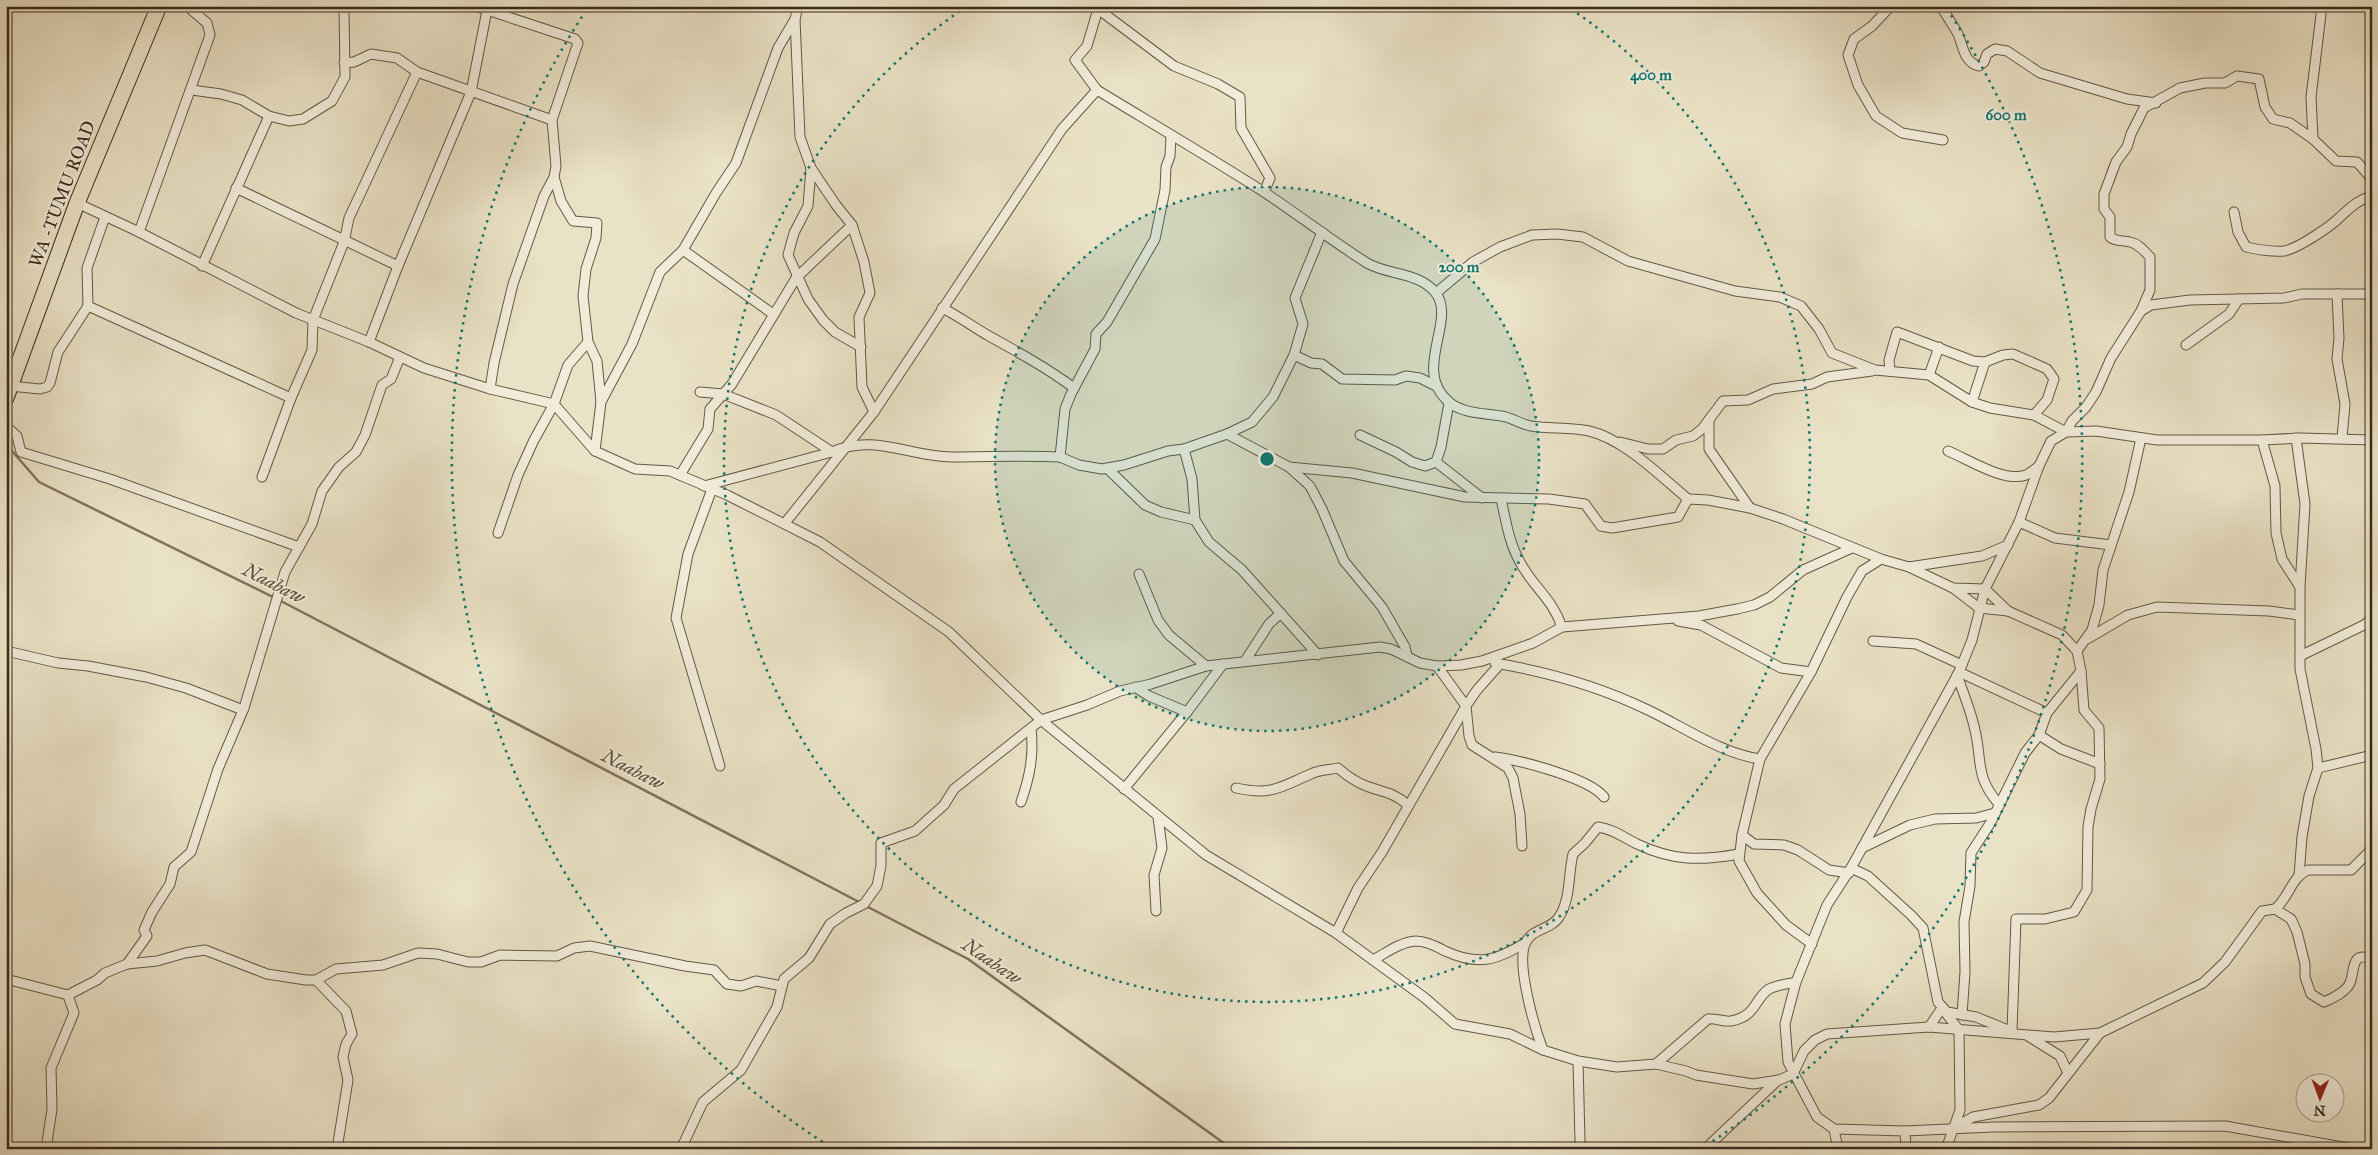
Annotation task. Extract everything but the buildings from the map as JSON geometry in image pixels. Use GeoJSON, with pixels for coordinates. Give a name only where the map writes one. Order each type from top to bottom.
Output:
{"type":"FeatureCollection","features":[{"type":"Feature","properties":{"kind":"highway","name":"WA -TUMU ROAD"},"geometry":{"type":"LineString","coordinates":[[8,392],[77,203],[159,6]]}},
{"type":"Feature","properties":{"kind":"street"},"geometry":{"type":"LineString","coordinates":[[140,232],[175,130],[192,90],[210,32],[207,23],[187,6]]}},
{"type":"Feature","properties":{"kind":"street"},"geometry":{"type":"LineString","coordinates":[[192,90],[221,94],[242,100],[269,116],[289,121],[303,119],[332,101],[345,77],[344,6]]}},
{"type":"Feature","properties":{"kind":"street"},"geometry":{"type":"LineString","coordinates":[[475,6],[578,40],[552,120],[556,166],[554,177],[544,196],[513,284],[494,363],[490,389]]}},
{"type":"Feature","properties":{"kind":"street"},"geometry":{"type":"LineString","coordinates":[[798,6],[795,19],[800,137],[811,168],[836,206],[852,225],[864,262],[870,293],[859,317],[862,386],[874,412]]}},
{"type":"Feature","properties":{"kind":"street"},"geometry":{"type":"LineString","coordinates":[[1891,6],[1872,26],[1854,39],[1848,55],[1858,85],[1876,116],[1902,133],[1942,140]]}},
{"type":"Feature","properties":{"kind":"street"},"geometry":{"type":"LineString","coordinates":[[1941,6],[1957,34],[1965,55],[1972,65],[1979,66],[1984,62],[1987,54],[1995,49],[2007,51],[2040,73],[2127,99],[2156,103]]}},
{"type":"Feature","properties":{"kind":"street"},"geometry":{"type":"LineString","coordinates":[[2313,139],[2311,97],[2322,6]]}},
{"type":"Feature","properties":{"kind":"street"},"geometry":{"type":"LineString","coordinates":[[1264,192],[1270,178],[1241,128],[1240,97],[1218,84],[1174,66],[1096,8],[1087,46],[1075,60],[1097,90],[1264,192],[1370,264],[1426,284],[1436,293],[1441,310],[1439,337],[1432,369],[1436,386],[1449,403],[1462,410],[1504,416],[1530,426],[1590,431],[1617,442],[1663,449],[1676,440],[1692,436],[1709,420],[1723,401],[1748,400],[1773,389],[1812,384],[1827,377],[1875,370],[1929,375],[1972,402],[1990,408],[2034,415],[2066,432],[2096,431],[2141,438],[2262,440],[2342,438],[2372,440]]}},
{"type":"Feature","properties":{"kind":"street"},"geometry":{"type":"LineString","coordinates":[[369,342],[398,266],[471,92],[487,10]]}},
{"type":"Feature","properties":{"kind":"street"},"geometry":{"type":"LineString","coordinates":[[601,402],[632,344],[660,272],[683,250],[736,163],[778,48],[795,19]]}},
{"type":"Feature","properties":{"kind":"street"},"geometry":{"type":"LineString","coordinates":[[344,63],[354,62],[371,54],[396,58],[417,72],[552,120]]}},
{"type":"Feature","properties":{"kind":"street"},"geometry":{"type":"LineString","coordinates":[[262,477],[291,398],[312,350],[313,320],[344,242],[349,218],[417,72]]}},
{"type":"Feature","properties":{"kind":"street"},"geometry":{"type":"LineString","coordinates":[[2354,1149],[2224,1126],[1953,1128],[1905,1131],[1834,1129],[1817,1118],[1793,1074],[1788,1062],[1785,1024],[1796,982],[1827,905],[1850,871],[1960,670],[1972,640],[1985,590],[2019,522],[2039,466],[2051,441],[2066,432],[2096,392],[2111,358],[2141,311],[2150,290],[2150,257],[2139,246],[2130,242],[2113,240],[2110,237],[2110,217],[2104,209],[2104,194],[2116,162],[2127,147],[2131,134],[2144,108],[2180,88],[2205,83],[2226,83],[2237,76],[2259,78],[2265,107],[2273,119],[2290,123],[2313,139],[2336,161],[2357,162],[2372,179]]}},
{"type":"Feature","properties":{"kind":"street"},"geometry":{"type":"LineString","coordinates":[[785,523],[874,412],[1062,129],[1097,90]]}},
{"type":"Feature","properties":{"kind":"street"},"geometry":{"type":"LineString","coordinates":[[202,266],[269,116]]}},
{"type":"Feature","properties":{"kind":"street"},"geometry":{"type":"LineString","coordinates":[[1060,457],[1065,409],[1095,349],[1096,334],[1112,314],[1155,239],[1165,190],[1166,167],[1170,156],[1171,135]]}},
{"type":"Feature","properties":{"kind":"street"},"geometry":{"type":"LineString","coordinates":[[811,168],[808,206],[794,232],[788,255],[808,299],[823,320],[835,332],[861,346]]}},
{"type":"Feature","properties":{"kind":"street"},"geometry":{"type":"LineString","coordinates":[[554,177],[561,201],[573,221],[596,223],[596,238],[586,269],[583,296],[588,342],[597,362],[601,402],[595,451]]}},
{"type":"Feature","properties":{"kind":"street"},"geometry":{"type":"LineString","coordinates":[[236,188],[344,242],[398,266]]}},
{"type":"Feature","properties":{"kind":"street"},"geometry":{"type":"LineString","coordinates":[[2234,212],[2238,232],[2246,247],[2266,252],[2286,251],[2340,218],[2350,206],[2372,196]]}},
{"type":"Feature","properties":{"kind":"street"},"geometry":{"type":"LineString","coordinates":[[77,203],[140,232],[202,266],[313,320],[446,376],[490,389],[554,404],[595,451],[635,469],[670,471],[680,475],[785,523],[820,542],[949,632],[1041,720],[1124,790],[1206,855],[1336,933],[1425,998],[1455,1024],[1510,1034],[1543,1050],[1578,1061],[1617,1067],[1656,1064],[1696,1075],[1753,1084],[1778,1080],[1793,1074],[1804,1051],[1815,1040],[1827,1034],[1929,1028],[2054,1037],[2100,1033],[2203,983],[2225,962],[2262,911],[2275,909],[2284,902],[2291,884],[2299,876],[2308,870],[2351,870],[2372,849]]}},
{"type":"Feature","properties":{"kind":"street"},"geometry":{"type":"LineString","coordinates":[[8,392],[47,387],[58,352],[88,306],[87,268],[105,217]]}},
{"type":"Feature","properties":{"kind":"street"},"geometry":{"type":"LineString","coordinates":[[680,475],[708,429],[710,409],[732,384],[798,276],[852,225]]}},
{"type":"Feature","properties":{"kind":"street"},"geometry":{"type":"LineString","coordinates":[[708,488],[832,452],[846,445],[875,444],[932,456],[1060,457],[1079,466],[1108,468],[1168,451],[1184,449],[1227,434],[1252,422],[1273,397],[1294,355],[1303,324],[1295,298],[1322,232]]}},
{"type":"Feature","properties":{"kind":"street"},"geometry":{"type":"LineString","coordinates":[[1436,293],[1473,262],[1500,247],[1532,236],[1557,234],[1583,237],[1628,261],[1735,292],[1780,297],[1801,306],[1819,330],[1832,354],[1875,370]]}},
{"type":"Feature","properties":{"kind":"street"},"geometry":{"type":"LineString","coordinates":[[683,250],[774,314]]}},
{"type":"Feature","properties":{"kind":"street"},"geometry":{"type":"LineString","coordinates":[[2141,311],[2150,305],[2190,300],[2284,298],[2302,294],[2372,294]]}},
{"type":"Feature","properties":{"kind":"street"},"geometry":{"type":"LineString","coordinates":[[2337,294],[2339,338],[2337,359],[2345,404],[2342,438]]}},
{"type":"Feature","properties":{"kind":"street"},"geometry":{"type":"LineString","coordinates":[[2186,345],[2230,314],[2239,299]]}},
{"type":"Feature","properties":{"kind":"street"},"geometry":{"type":"LineString","coordinates":[[88,306],[291,398]]}},
{"type":"Feature","properties":{"kind":"street"},"geometry":{"type":"LineString","coordinates":[[942,308],[959,316],[987,335],[1038,363],[1074,388]]}},
{"type":"Feature","properties":{"kind":"street"},"geometry":{"type":"LineString","coordinates":[[1890,371],[1889,360],[1898,332],[1973,360],[1985,362],[2003,355],[2013,354],[2047,369],[2054,379],[2047,400],[2034,415]]}},
{"type":"Feature","properties":{"kind":"street"},"geometry":{"type":"LineString","coordinates":[[498,533],[518,475],[534,440],[554,404],[568,365],[588,342]]}},
{"type":"Feature","properties":{"kind":"street"},"geometry":{"type":"LineString","coordinates":[[1929,375],[1939,347]]}},
{"type":"Feature","properties":{"kind":"street"},"geometry":{"type":"LineString","coordinates":[[1294,355],[1311,363],[1322,364],[1342,379],[1395,380],[1406,376],[1420,378],[1436,386]]}},
{"type":"Feature","properties":{"kind":"street"},"geometry":{"type":"LineString","coordinates":[[127,964],[147,936],[144,930],[152,912],[170,884],[174,868],[191,852],[218,769],[243,710],[285,572],[312,524],[322,491],[339,467],[356,452],[365,435],[382,385],[391,379],[400,356]]}},
{"type":"Feature","properties":{"kind":"street"},"geometry":{"type":"LineString","coordinates":[[1972,402],[1985,362]]}},
{"type":"Feature","properties":{"kind":"street"},"geometry":{"type":"LineString","coordinates":[[700,392],[723,394],[776,415],[832,452]]}},
{"type":"Feature","properties":{"kind":"street"},"geometry":{"type":"LineString","coordinates":[[1360,435],[1396,452],[1412,462],[1425,466],[1436,462],[1442,447],[1449,403]]}},
{"type":"Feature","properties":{"kind":"street"},"geometry":{"type":"LineString","coordinates":[[1709,420],[1709,449],[1750,508]]}},
{"type":"Feature","properties":{"kind":"street"},"geometry":{"type":"LineString","coordinates":[[6,426],[17,436],[21,452],[110,479],[298,547]]}},
{"type":"Feature","properties":{"kind":"street"},"geometry":{"type":"LineString","coordinates":[[1227,434],[1289,467],[1310,486],[1344,561],[1382,607],[1405,647],[1407,656]]}},
{"type":"Feature","properties":{"kind":"street"},"geometry":{"type":"LineString","coordinates":[[2077,651],[2092,630],[2099,605],[2103,570],[2129,492],[2141,438]]}},
{"type":"Feature","properties":{"kind":"street"},"geometry":{"type":"LineString","coordinates":[[2296,438],[2305,504],[2299,615],[2300,656],[2303,688],[2316,749],[2318,768],[2309,796],[2302,837],[2299,876]]}},
{"type":"Feature","properties":{"kind":"street"},"geometry":{"type":"LineString","coordinates":[[2262,440],[2275,486],[2276,533],[2282,559],[2300,587]]}},
{"type":"Feature","properties":{"kind":"street"},"geometry":{"type":"LineString","coordinates":[[1617,442],[1688,499],[1708,500],[1750,508],[1783,519],[1852,548],[1909,567],[1953,588],[1979,608],[2008,611],[2062,635],[2077,651],[2082,671],[2084,710],[2099,728],[2100,779],[2088,827],[2088,881],[2084,896],[2074,912],[2045,919],[2016,919],[2012,1031]]}},
{"type":"Feature","properties":{"kind":"street"},"geometry":{"type":"LineString","coordinates":[[1184,449],[1192,479],[1195,520],[1208,542],[1242,570],[1318,655]]}},
{"type":"Feature","properties":{"kind":"street"},"geometry":{"type":"LineString","coordinates":[[1948,451],[1988,470],[2009,476],[2025,475],[2039,466]]}},
{"type":"Feature","properties":{"kind":"street"},"geometry":{"type":"LineString","coordinates":[[1436,462],[1482,498]]}},
{"type":"Feature","properties":{"kind":"street"},"geometry":{"type":"LineString","coordinates":[[1289,467],[1352,473],[1448,494],[1501,499],[1549,499],[1585,504],[1602,526],[1612,528],[1678,516],[1688,499]]}},
{"type":"Feature","properties":{"kind":"street"},"geometry":{"type":"LineString","coordinates":[[1108,468],[1145,505],[1161,512],[1195,520]]}},
{"type":"Feature","properties":{"kind":"street"},"geometry":{"type":"LineString","coordinates":[[708,488],[688,554],[676,618],[720,766]]}},
{"type":"Feature","properties":{"kind":"street"},"geometry":{"type":"LineString","coordinates":[[1501,499],[1511,543],[1520,564],[1556,610],[1562,627]]}},
{"type":"Feature","properties":{"kind":"street"},"geometry":{"type":"LineString","coordinates":[[2019,522],[2055,538],[2111,545]]}},
{"type":"Feature","properties":{"kind":"street"},"geometry":{"type":"LineString","coordinates":[[1909,567],[1982,556],[2008,545]]}},
{"type":"Feature","properties":{"kind":"street"},"geometry":{"type":"LineString","coordinates":[[681,1149],[703,1102],[741,1070],[777,1007],[784,979],[808,958],[830,924],[846,912],[864,904],[877,886],[881,866],[881,843],[914,831],[944,806],[954,789],[1041,720],[1135,687],[1206,666],[1380,647],[1392,649],[1420,663],[1437,666],[1482,661],[1533,643],[1562,627],[1666,620],[1699,616],[1754,605],[1770,598],[1803,570],[1852,548]]}},
{"type":"Feature","properties":{"kind":"street"},"geometry":{"type":"LineString","coordinates":[[1812,944],[1786,926],[1757,892],[1742,869],[1739,854],[1742,835],[1760,758],[1811,672],[1847,597],[1862,571],[1882,559]]}},
{"type":"Feature","properties":{"kind":"street"},"geometry":{"type":"LineString","coordinates":[[1139,574],[1158,620],[1169,635],[1206,666]]}},
{"type":"Feature","properties":{"kind":"street"},"geometry":{"type":"LineString","coordinates":[[1953,588],[1985,590],[2008,611]]}},
{"type":"Feature","properties":{"kind":"street"},"geometry":{"type":"LineString","coordinates":[[2087,639],[2128,614],[2157,607],[2269,611],[2299,615]]}},
{"type":"Feature","properties":{"kind":"street"},"geometry":{"type":"LineString","coordinates":[[1245,661],[1269,624],[1281,613]]}},
{"type":"Feature","properties":{"kind":"street"},"geometry":{"type":"LineString","coordinates":[[1666,620],[1701,625],[1781,668],[1811,672]]}},
{"type":"Feature","properties":{"kind":"street"},"geometry":{"type":"LineString","coordinates":[[2300,656],[2372,620]]}},
{"type":"Feature","properties":{"kind":"street"},"geometry":{"type":"LineString","coordinates":[[1873,642],[1916,644],[1960,670],[2047,713]]}},
{"type":"Feature","properties":{"kind":"street"},"geometry":{"type":"LineString","coordinates":[[6,651],[58,663],[88,666],[146,677],[186,688],[243,710]]}},
{"type":"Feature","properties":{"kind":"street"},"geometry":{"type":"LineString","coordinates":[[1482,661],[1562,676],[1647,709],[1718,745],[1748,757],[1760,758]]}},
{"type":"Feature","properties":{"kind":"street"},"geometry":{"type":"LineString","coordinates":[[1124,790],[1223,664]]}},
{"type":"Feature","properties":{"kind":"street"},"geometry":{"type":"LineString","coordinates":[[1336,933],[1358,888],[1382,852],[1466,706],[1477,690],[1500,664]]}},
{"type":"Feature","properties":{"kind":"street"},"geometry":{"type":"LineString","coordinates":[[1437,666],[1466,706],[1472,745],[1488,756],[1500,761],[1508,768],[1513,778],[1520,814],[1522,846]]}},
{"type":"Feature","properties":{"kind":"street"},"geometry":{"type":"LineString","coordinates":[[1960,670],[1980,755],[1981,777],[1997,809]]}},
{"type":"Feature","properties":{"kind":"street"},"geometry":{"type":"LineString","coordinates":[[1962,1015],[1965,972],[1964,922],[1970,886],[1971,853],[1997,809],[2016,768],[2039,734],[2047,713],[2082,671]]}},
{"type":"Feature","properties":{"kind":"street"},"geometry":{"type":"LineString","coordinates":[[1135,687],[1149,696],[1187,712]]}},
{"type":"Feature","properties":{"kind":"street"},"geometry":{"type":"LineString","coordinates":[[1021,802],[1030,776],[1033,748],[1031,728]]}},
{"type":"Feature","properties":{"kind":"street"},"geometry":{"type":"LineString","coordinates":[[2039,734],[2061,749],[2100,764]]}},
{"type":"Feature","properties":{"kind":"street"},"geometry":{"type":"LineString","coordinates":[[2318,768],[2372,755]]}},
{"type":"Feature","properties":{"kind":"street"},"geometry":{"type":"LineString","coordinates":[[1488,756],[1515,760],[1575,779],[1604,797]]}},
{"type":"Feature","properties":{"kind":"street"},"geometry":{"type":"LineString","coordinates":[[1236,788],[1250,791],[1274,791],[1311,774],[1338,768],[1350,778],[1368,787],[1397,795],[1408,805]]}},
{"type":"Feature","properties":{"kind":"street"},"geometry":{"type":"LineString","coordinates":[[1862,848],[1910,826],[1935,818],[1976,818],[1997,809]]}},
{"type":"Feature","properties":{"kind":"street"},"geometry":{"type":"LineString","coordinates":[[1156,911],[1154,875],[1162,848],[1158,817]]}},
{"type":"Feature","properties":{"kind":"street"},"geometry":{"type":"LineString","coordinates":[[1373,960],[1401,944],[1416,941],[1428,943],[1472,960],[1490,960],[1506,955],[1525,943],[1534,932],[1551,925],[1559,918],[1565,902],[1573,854],[1598,827],[1608,828],[1637,844],[1684,858],[1706,860],[1739,854]]}},
{"type":"Feature","properties":{"kind":"street"},"geometry":{"type":"LineString","coordinates":[[1742,835],[1754,844],[1784,845],[1798,850],[1828,870],[1850,871],[1868,876],[1912,915],[1923,928],[1938,1002],[1959,1030],[1960,1110],[1946,1149]]}},
{"type":"Feature","properties":{"kind":"street"},"geometry":{"type":"LineString","coordinates":[[2275,909],[2291,918],[2297,932],[2305,964],[2305,977],[2311,994],[2324,1002],[2335,997],[2350,984],[2353,965],[2357,959],[2366,957],[2372,959]]}},
{"type":"Feature","properties":{"kind":"street"},"geometry":{"type":"LineString","coordinates":[[1525,943],[1526,986],[1543,1050]]}},
{"type":"Feature","properties":{"kind":"street"},"geometry":{"type":"LineString","coordinates":[[6,979],[68,995],[97,980],[105,973],[127,964],[156,961],[205,950],[267,974],[316,980],[336,970],[383,965],[418,954],[437,954],[468,962],[481,962],[500,955],[557,956],[574,948],[590,946],[684,966],[714,970],[727,984],[741,986],[756,981],[782,986]]}},
{"type":"Feature","properties":{"kind":"street"},"geometry":{"type":"LineString","coordinates":[[316,980],[346,1011],[352,1034],[346,1044],[343,1057],[348,1080],[337,1149]]}},
{"type":"Feature","properties":{"kind":"street"},"geometry":{"type":"LineString","coordinates":[[1656,1064],[1708,1019],[1715,1018],[1731,1021],[1746,1015],[1755,1009],[1762,996],[1770,988],[1796,982]]}},
{"type":"Feature","properties":{"kind":"street"},"geometry":{"type":"LineString","coordinates":[[46,1149],[52,1109],[52,1068],[74,1013],[68,995]]}},
{"type":"Feature","properties":{"kind":"street"},"geometry":{"type":"LineString","coordinates":[[1942,1008],[1947,1012],[1993,1023],[2026,1036],[2060,1056],[2068,1073]]}},
{"type":"Feature","properties":{"kind":"street"},"geometry":{"type":"LineString","coordinates":[[1929,1028],[1942,1008]]}},
{"type":"Feature","properties":{"kind":"street"},"geometry":{"type":"LineString","coordinates":[[1953,1128],[1973,1117],[2039,1105],[2049,1098],[2100,1033]]}},
{"type":"Feature","properties":{"kind":"street"},"geometry":{"type":"LineString","coordinates":[[1578,1061],[1580,1141],[1582,1149]]}},
{"type":"Feature","properties":{"kind":"street"},"geometry":{"type":"LineString","coordinates":[[1705,1149],[1778,1080]]}},
{"type":"Feature","properties":{"kind":"street"},"geometry":{"type":"LineString","coordinates":[[1834,1129],[1838,1149]]}},
{"type":"Feature","properties":{"kind":"street"},"geometry":{"type":"LineString","coordinates":[[1905,1131],[1906,1149]]}},
{"type":"Feature","properties":{"kind":"waterway","name":"Naabaw"},"geometry":{"type":"LineString","coordinates":[[6,444],[39,482],[277,599],[861,903]]}},
{"type":"Feature","properties":{"kind":"waterway","name":"Naabaw"},"geometry":{"type":"LineString","coordinates":[[866,906],[968,959],[1232,1149]]}}]}
